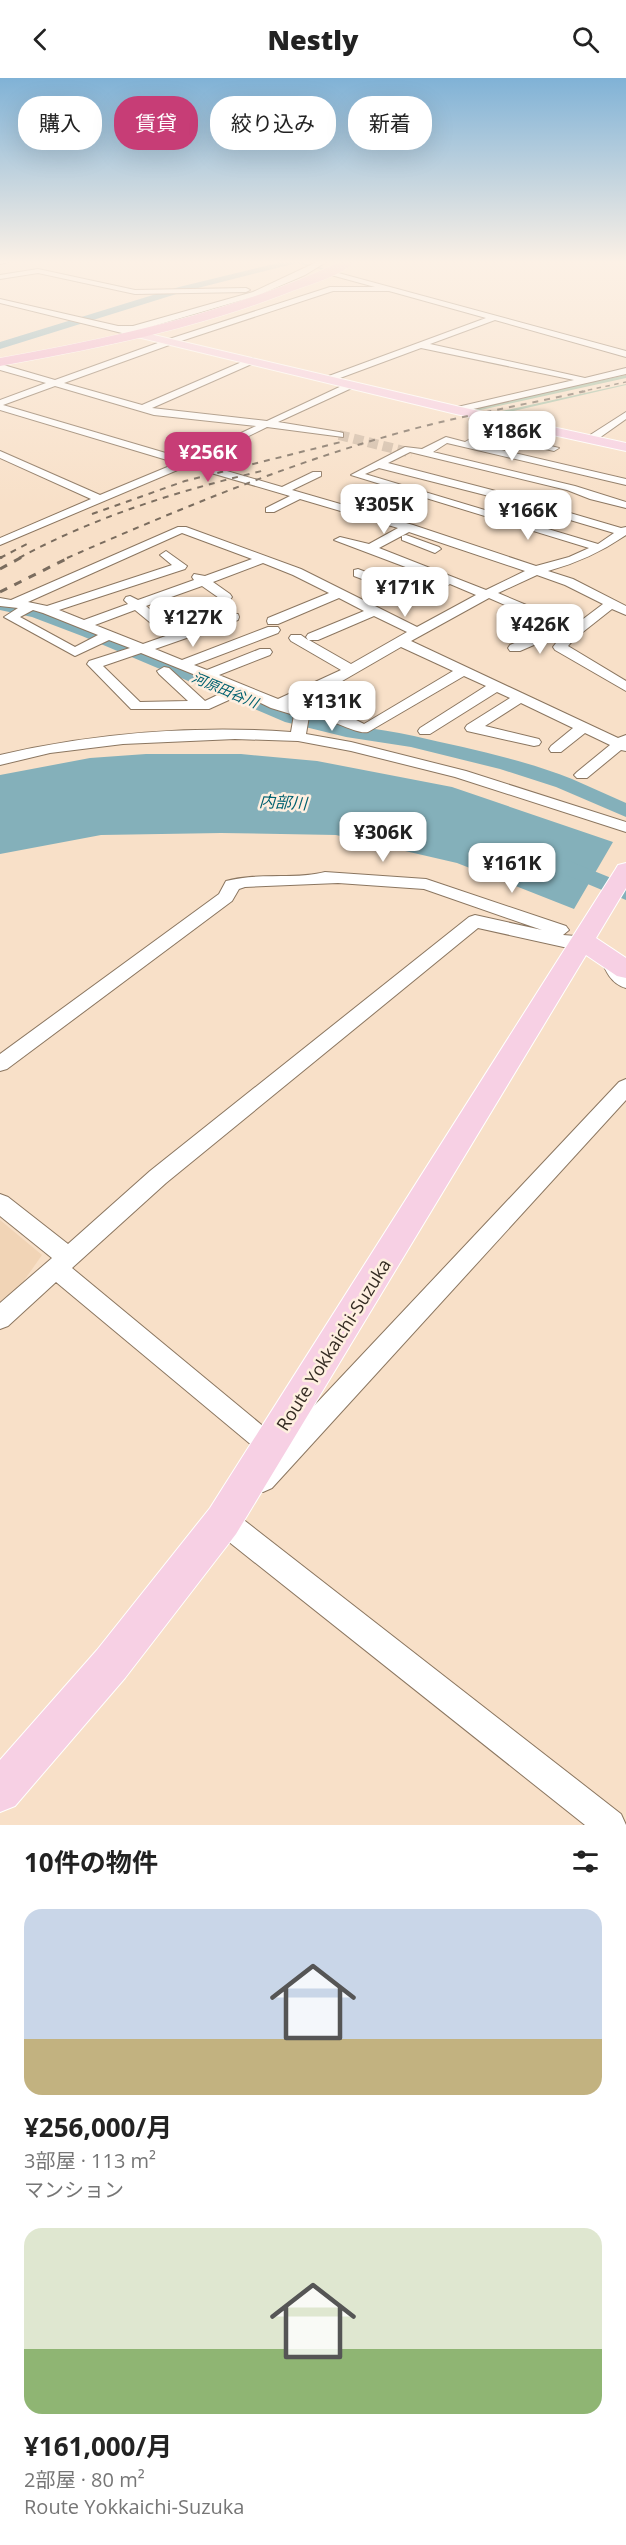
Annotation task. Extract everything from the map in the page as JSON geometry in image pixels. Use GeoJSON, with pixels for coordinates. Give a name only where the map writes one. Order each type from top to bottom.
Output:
{"type":"FeatureCollection","features":[{"type":"Feature","properties":{"kind":"highway"},"geometry":{"type":"LineString","coordinates":[[0,360],[79,343]]}},
{"type":"Feature","properties":{"kind":"main road"},"geometry":{"type":"LineString","coordinates":[[171,343],[456,410],[626,447]]}},
{"type":"Feature","properties":{"kind":"main road","name":"Route Yokkaichi-Suzuka"},"geometry":{"type":"LineString","coordinates":[[0,1791],[111,1664],[223,1521],[604,946],[626,870]]}},
{"type":"Feature","properties":{"kind":"street"},"geometry":{"type":"LineString","coordinates":[[0,405],[168,343]]}},
{"type":"Feature","properties":{"kind":"street"},"geometry":{"type":"LineString","coordinates":[[329,380],[428,343]]}},
{"type":"Feature","properties":{"kind":"street"},"geometry":{"type":"LineString","coordinates":[[584,343],[626,354]]}},
{"type":"Feature","properties":{"kind":"street"},"geometry":{"type":"LineString","coordinates":[[421,345],[584,381]]}},
{"type":"Feature","properties":{"kind":"street"},"geometry":{"type":"LineString","coordinates":[[142,409],[251,361]]}},
{"type":"Feature","properties":{"kind":"street"},"geometry":{"type":"LineString","coordinates":[[0,367],[142,409],[190,417],[327,430],[346,435],[340,438],[266,425]]}},
{"type":"Feature","properties":{"kind":"street"},"geometry":{"type":"LineString","coordinates":[[456,410],[626,372]]}},
{"type":"Feature","properties":{"kind":"street"},"geometry":{"type":"LineString","coordinates":[[3,538],[187,462],[351,385]]}},
{"type":"Feature","properties":{"kind":"street"},"geometry":{"type":"LineString","coordinates":[[0,393],[22,395]]}},
{"type":"Feature","properties":{"kind":"street"},"geometry":{"type":"LineString","coordinates":[[0,405],[409,527],[569,582],[626,611]]}},
{"type":"Feature","properties":{"kind":"street"},"geometry":{"type":"LineString","coordinates":[[591,440],[626,415]]}},
{"type":"Feature","properties":{"kind":"street"},"geometry":{"type":"LineString","coordinates":[[190,417],[303,428],[339,435]]}},
{"type":"Feature","properties":{"kind":"street"},"geometry":{"type":"LineString","coordinates":[[467,445],[486,433],[554,448]]}},
{"type":"Feature","properties":{"kind":"street"},"geometry":{"type":"LineString","coordinates":[[466,506],[573,436]]}},
{"type":"Feature","properties":{"kind":"street"},"geometry":{"type":"LineString","coordinates":[[413,453],[446,440],[626,482]]}},
{"type":"Feature","properties":{"kind":"street"},"geometry":{"type":"LineString","coordinates":[[413,453],[512,477]]}},
{"type":"Feature","properties":{"kind":"street"},"geometry":{"type":"LineString","coordinates":[[413,453],[626,505]]}},
{"type":"Feature","properties":{"kind":"street"},"geometry":{"type":"LineString","coordinates":[[605,500],[413,453],[396,454],[356,475],[604,545],[626,546]]}},
{"type":"Feature","properties":{"kind":"street"},"geometry":{"type":"LineString","coordinates":[[0,454],[100,499]]}},
{"type":"Feature","properties":{"kind":"street"},"geometry":{"type":"LineString","coordinates":[[378,464],[624,531]]}},
{"type":"Feature","properties":{"kind":"street"},"geometry":{"type":"LineString","coordinates":[[284,490],[317,474]]}},
{"type":"Feature","properties":{"kind":"street"},"geometry":{"type":"LineString","coordinates":[[270,510],[300,495]]}},
{"type":"Feature","properties":{"kind":"street"},"geometry":{"type":"LineString","coordinates":[[370,548],[409,527]]}},
{"type":"Feature","properties":{"kind":"street"},"geometry":{"type":"LineString","coordinates":[[105,637],[75,652],[10,617],[19,606],[182,529],[263,559],[340,593],[417,632]]}},
{"type":"Feature","properties":{"kind":"street"},"geometry":{"type":"LineString","coordinates":[[276,705],[332,681],[400,641],[488,594],[537,570],[573,560],[604,545],[624,531]]}},
{"type":"Feature","properties":{"kind":"street"},"geometry":{"type":"LineString","coordinates":[[395,534],[435,549]]}},
{"type":"Feature","properties":{"kind":"street"},"geometry":{"type":"LineString","coordinates":[[340,540],[370,548],[502,599],[527,610],[552,633]]}},
{"type":"Feature","properties":{"kind":"street"},"geometry":{"type":"LineString","coordinates":[[166,555],[226,597]]}},
{"type":"Feature","properties":{"kind":"street"},"geometry":{"type":"LineString","coordinates":[[83,625],[263,559]]}},
{"type":"Feature","properties":{"kind":"street"},"geometry":{"type":"LineString","coordinates":[[47,610],[181,566]]}},
{"type":"Feature","properties":{"kind":"street"},"geometry":{"type":"LineString","coordinates":[[85,573],[115,588],[157,621]]}},
{"type":"Feature","properties":{"kind":"street"},"geometry":{"type":"LineString","coordinates":[[358,573],[415,595]]}},
{"type":"Feature","properties":{"kind":"street"},"geometry":{"type":"LineString","coordinates":[[313,637],[415,595],[426,593],[449,580]]}},
{"type":"Feature","properties":{"kind":"street"},"geometry":{"type":"LineString","coordinates":[[181,665],[273,626],[340,593]]}},
{"type":"Feature","properties":{"kind":"street"},"geometry":{"type":"LineString","coordinates":[[471,616],[502,599]]}},
{"type":"Feature","properties":{"kind":"street"},"geometry":{"type":"LineString","coordinates":[[612,604],[569,636],[560,647],[626,687]]}},
{"type":"Feature","properties":{"kind":"street"},"geometry":{"type":"LineString","coordinates":[[19,606],[47,610],[105,637],[206,675],[233,693],[276,705],[300,724],[336,743],[466,774],[567,805],[626,827]]}},
{"type":"Feature","properties":{"kind":"street"},"geometry":{"type":"LineString","coordinates":[[233,617],[94,664],[136,706],[210,705],[233,693]]}},
{"type":"Feature","properties":{"kind":"street"},"geometry":{"type":"LineString","coordinates":[[515,648],[552,633],[569,636]]}},
{"type":"Feature","properties":{"kind":"street"},"geometry":{"type":"LineString","coordinates":[[296,638],[351,670]]}},
{"type":"Feature","properties":{"kind":"street"},"geometry":{"type":"LineString","coordinates":[[400,641],[582,727],[624,744]]}},
{"type":"Feature","properties":{"kind":"street"},"geometry":{"type":"LineString","coordinates":[[206,675],[265,652]]}},
{"type":"Feature","properties":{"kind":"street"},"geometry":{"type":"LineString","coordinates":[[164,671],[201,705]]}},
{"type":"Feature","properties":{"kind":"street"},"geometry":{"type":"LineString","coordinates":[[0,760],[48,748],[113,739],[267,735],[300,724],[309,711],[330,714],[367,727],[463,671]]}},
{"type":"Feature","properties":{"kind":"street"},"geometry":{"type":"LineString","coordinates":[[425,731],[496,687]]}},
{"type":"Feature","properties":{"kind":"street"},"geometry":{"type":"LineString","coordinates":[[520,698],[472,728],[534,742]]}},
{"type":"Feature","properties":{"kind":"street"},"geometry":{"type":"LineString","coordinates":[[556,749],[582,727]]}},
{"type":"Feature","properties":{"kind":"street"},"geometry":{"type":"LineString","coordinates":[[582,775],[624,744]]}},
{"type":"Feature","properties":{"kind":"street"},"geometry":{"type":"LineString","coordinates":[[0,1064],[226,897],[232,885],[263,879],[322,881],[337,878],[426,884],[604,946],[615,971],[626,982]]}},
{"type":"Feature","properties":{"kind":"street"},"geometry":{"type":"LineString","coordinates":[[0,1318],[193,1148],[475,921],[567,942],[604,946]]}},
{"type":"Feature","properties":{"kind":"street"},"geometry":{"type":"LineString","coordinates":[[610,1825],[223,1521],[329,1410],[626,1087]]}},
{"type":"Feature","properties":{"kind":"street"},"geometry":{"type":"LineString","coordinates":[[0,1203],[63,1264],[271,1446]]}},
{"type":"Feature","properties":{"kind":"shaded area"},"geometry":{"type":"Polygon","coordinates":[[[0,1220],[42,1255],[16,1292],[0,1307],[0,1220]]]}},
{"type":"Feature","properties":{"kind":"green space"},"geometry":{"type":"Polygon","coordinates":[[[626,375],[626,378],[476,411],[472,408],[626,375]]]}},
{"type":"Feature","properties":{"kind":"green space"},"geometry":{"type":"Polygon","coordinates":[[[626,384],[492,416],[488,414],[626,384]]]}},
{"type":"Feature","properties":{"kind":"water"},"geometry":{"type":"Polygon","coordinates":[[[146,754],[241,754],[317,761],[452,787],[613,842],[574,909],[457,863],[336,835],[221,833],[101,835],[0,854],[0,775],[90,758],[146,754]]]}},
{"type":"Feature","properties":{"kind":"waterway"},"geometry":{"type":"LineString","coordinates":[[0,346],[11,343]]}},
{"type":"Feature","properties":{"kind":"waterway","name":"河原田谷川"},"geometry":{"type":"LineString","coordinates":[[0,605],[37,613],[88,632],[292,718],[346,731],[411,741],[507,765],[563,783],[626,811]]}},
{"type":"Feature","properties":{"kind":"waterway","name":"内部川"},"geometry":{"type":"LineString","coordinates":[[562,865],[626,893]]}},
{"type":"Feature","properties":{"kind":"tunnel"},"geometry":{"type":"LineString","coordinates":[[339,435],[412,453]]}},
{"type":"Feature","properties":{"kind":"railway"},"geometry":{"type":"LineString","coordinates":[[579,392],[626,382]]}},
{"type":"Feature","properties":{"kind":"railway"},"geometry":{"type":"LineString","coordinates":[[67,558],[194,504],[324,456],[413,429],[586,391]]}},
{"type":"Feature","properties":{"kind":"railway"},"geometry":{"type":"LineString","coordinates":[[92,514],[185,481],[345,441]]}},
{"type":"Feature","properties":{"kind":"railway"},"geometry":{"type":"LineString","coordinates":[[19,558],[78,529],[109,517],[202,486],[266,470]]}},
{"type":"Feature","properties":{"kind":"railway"},"geometry":{"type":"LineString","coordinates":[[2,557],[0,558],[29,543]]}},
{"type":"Feature","properties":{"kind":"railway"},"geometry":{"type":"LineString","coordinates":[[0,569],[22,557]]}},
{"type":"Feature","properties":{"kind":"railway"},"geometry":{"type":"LineString","coordinates":[[0,592],[70,557]]}}]}
